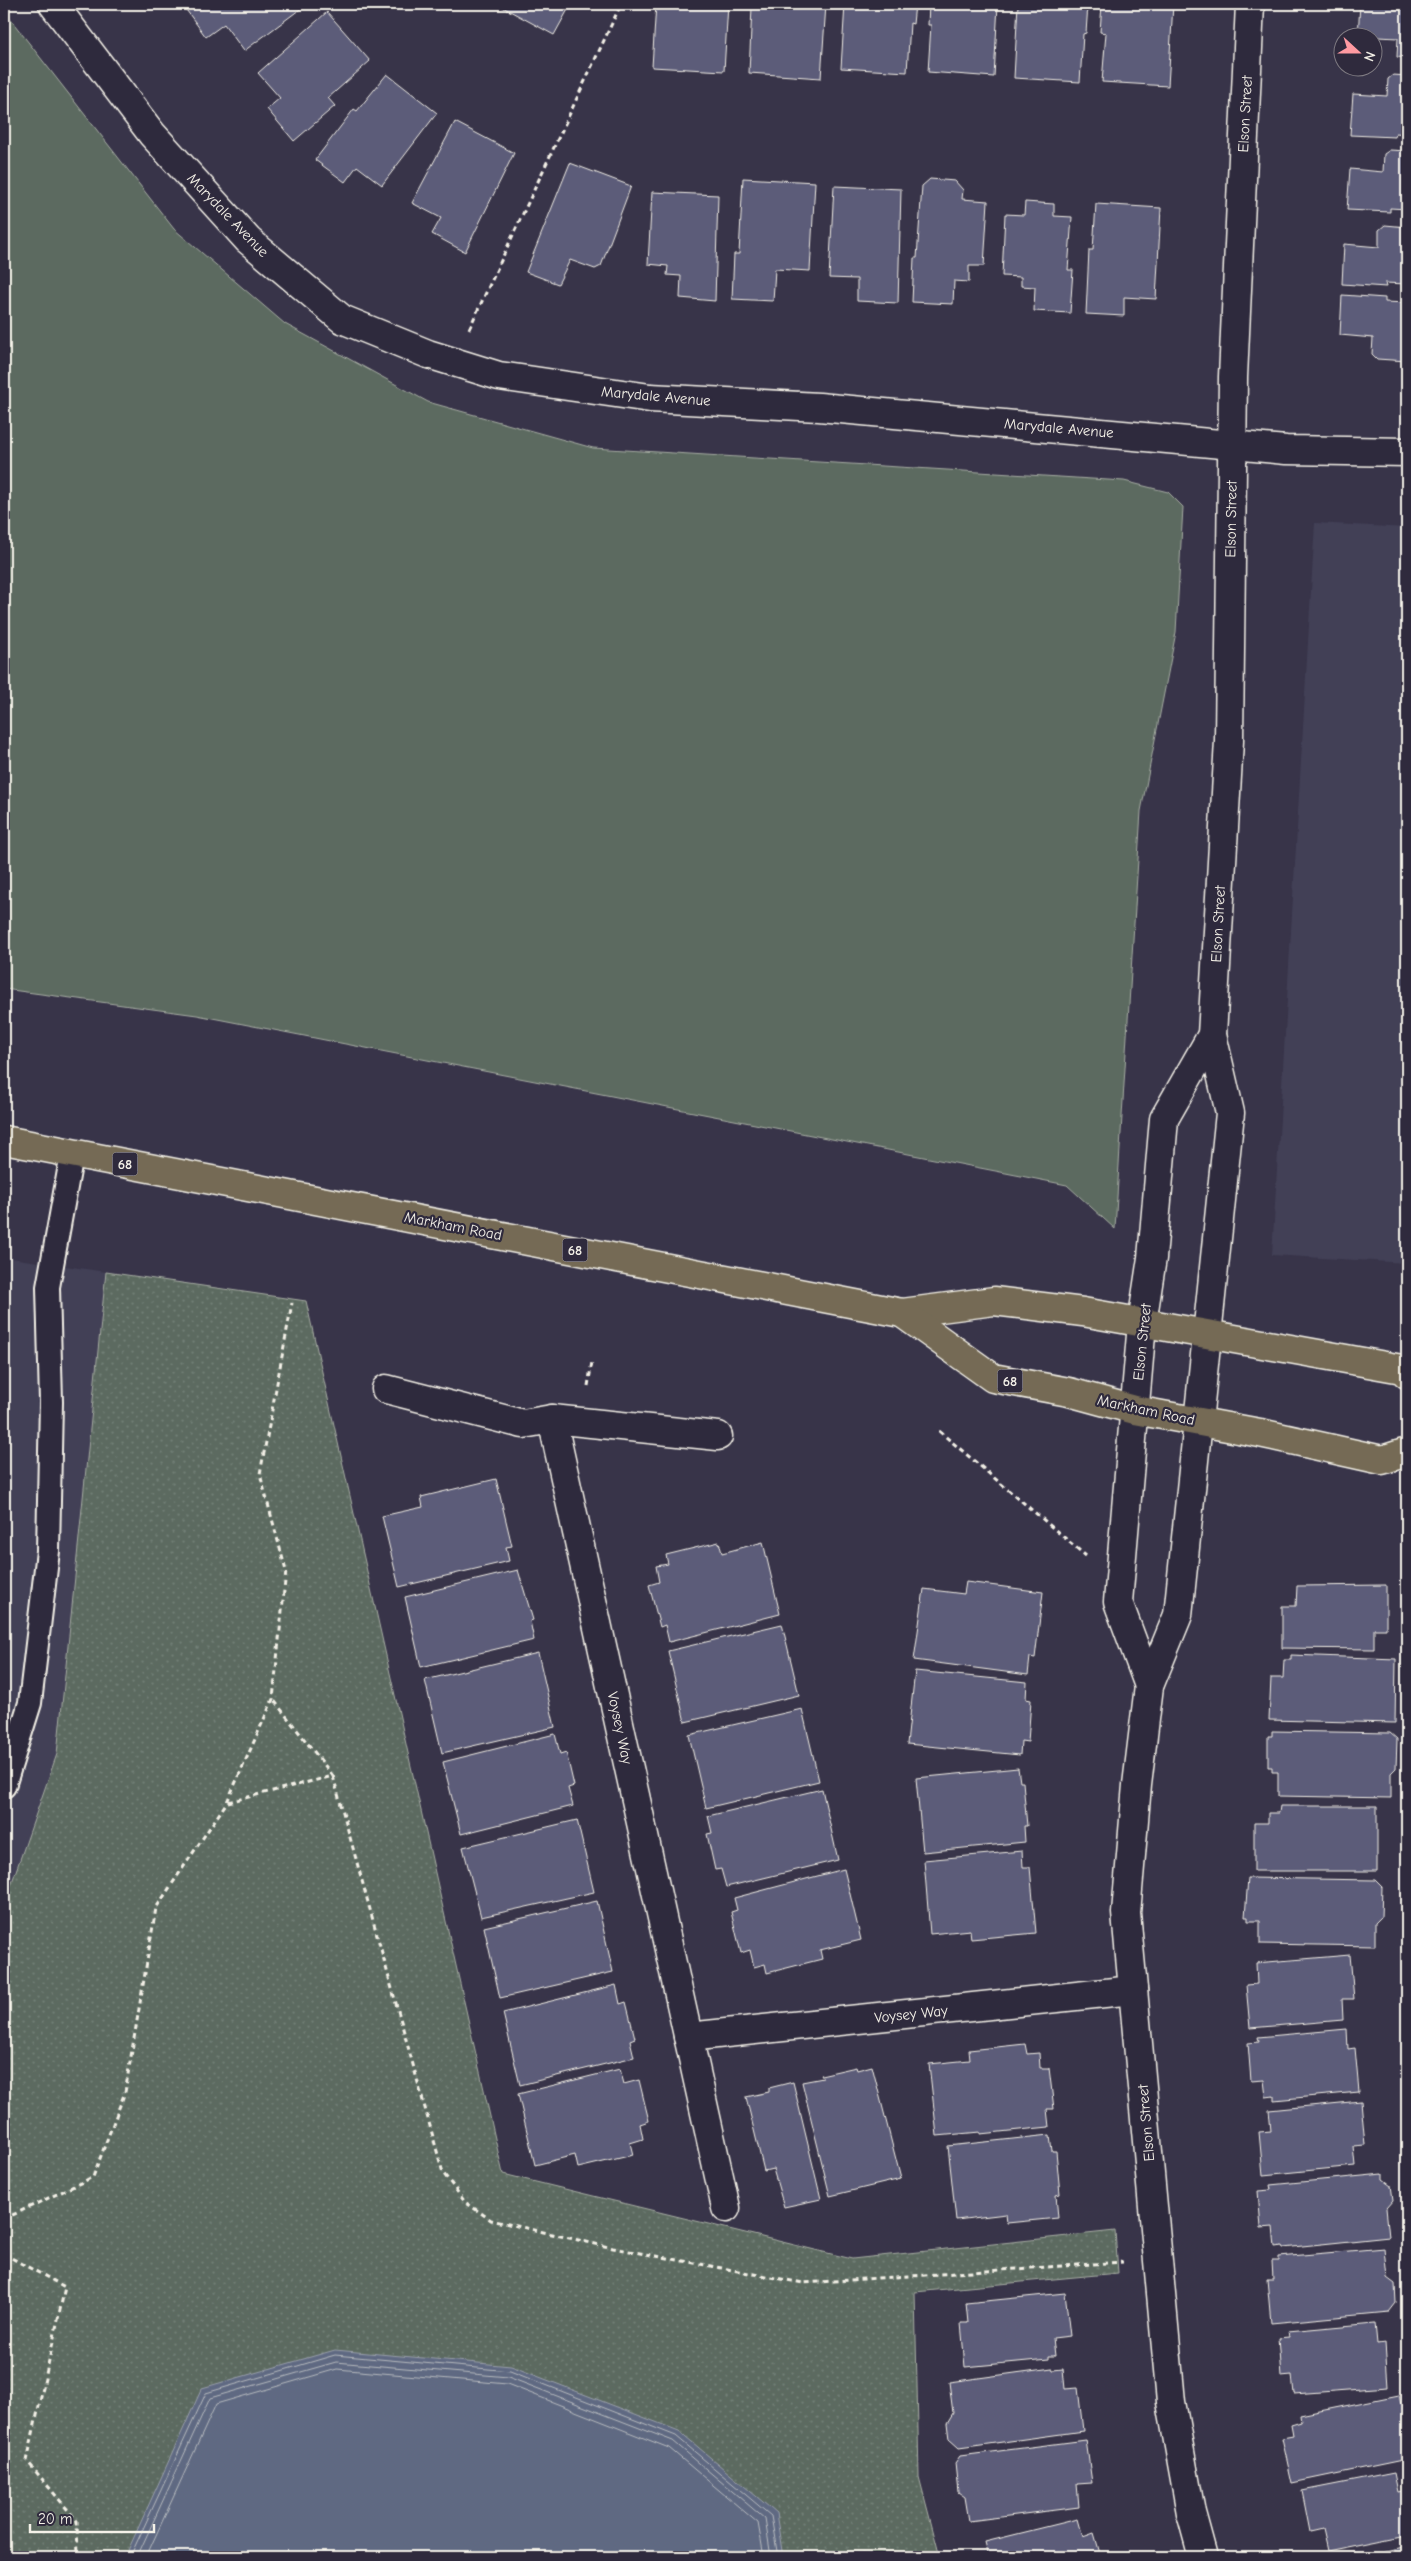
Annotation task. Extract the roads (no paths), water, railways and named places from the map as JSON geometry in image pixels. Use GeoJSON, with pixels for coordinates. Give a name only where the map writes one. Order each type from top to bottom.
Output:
{"type":"FeatureCollection","features":[{"type":"Feature","properties":{"kind":"main road","name":"Markham Road"},"geometry":{"type":"LineString","coordinates":[[4,1140],[902,1313],[994,1302],[1083,1312],[1207,1333],[1402,1370],[1407,1374]]}},
{"type":"Feature","properties":{"kind":"main road","name":"Markham Road"},"geometry":{"type":"LineString","coordinates":[[902,1313],[994,1378],[1069,1392],[1135,1410],[1382,1460],[1407,1452]]}},
{"type":"Feature","properties":{"kind":"street","name":"Marydale Avenue"},"geometry":{"type":"LineString","coordinates":[[53,4],[152,134],[248,240],[342,319],[428,354],[499,376],[650,398],[819,407],[1286,450],[1407,452]]}},
{"type":"Feature","properties":{"kind":"street","name":"Elson Street"},"geometry":{"type":"LineString","coordinates":[[1203,2557],[1192,2513],[1171,2402],[1126,1913],[1137,1785],[1150,1686],[1178,1615],[1230,1113],[1212,1034],[1228,741],[1233,377],[1250,4]]}},
{"type":"Feature","properties":{"kind":"street","name":"Elson Street"},"geometry":{"type":"LineString","coordinates":[[1150,1686],[1118,1602],[1142,1323],[1152,1258],[1164,1119],[1212,1034]]}},
{"type":"Feature","properties":{"kind":"street"},"geometry":{"type":"LineString","coordinates":[[386,1389],[523,1424],[552,1418],[718,1436]]}},
{"type":"Feature","properties":{"kind":"street","name":"Voysey Way"},"geometry":{"type":"LineString","coordinates":[[552,1418],[726,2208]]}},
{"type":"Feature","properties":{"kind":"street","name":"Voysey Way"},"geometry":{"type":"LineString","coordinates":[[688,2036],[1133,1990]]}},
{"type":"Feature","properties":{"kind":"lane"},"geometry":{"type":"LineString","coordinates":[[4,1786],[30,1703],[48,1550],[51,1402],[48,1287],[72,1154]]}},
{"type":"Feature","properties":{"kind":"water"},"geometry":{"type":"Polygon","coordinates":[[[335,2350],[511,2366],[679,2431],[776,2513],[783,2557],[125,2557],[202,2388],[335,2350]]]}}]}
